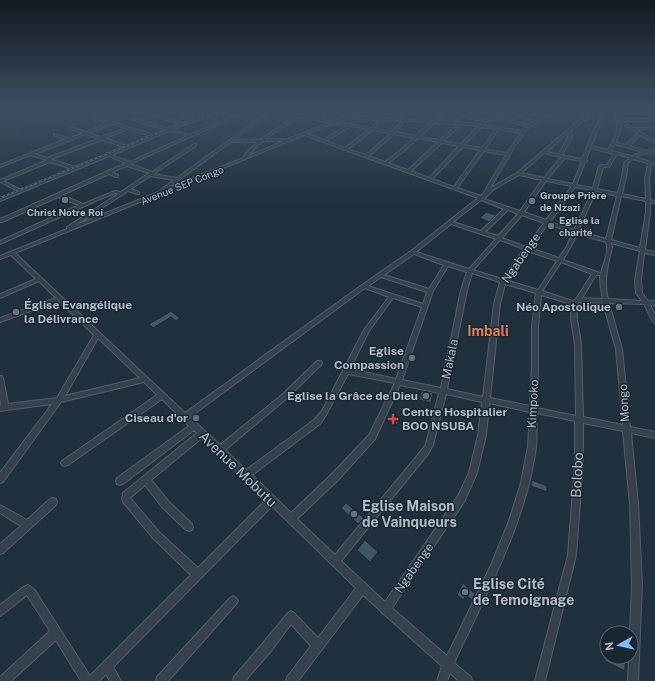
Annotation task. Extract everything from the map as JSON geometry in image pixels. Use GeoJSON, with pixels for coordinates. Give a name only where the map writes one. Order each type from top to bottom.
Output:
{"type":"FeatureCollection","features":[{"type":"Feature","properties":{"kind":"street"},"geometry":{"type":"LineString","coordinates":[[0,166],[62,142]]}},
{"type":"Feature","properties":{"kind":"street"},"geometry":{"type":"LineString","coordinates":[[0,181],[95,142]]}},
{"type":"Feature","properties":{"kind":"street"},"geometry":{"type":"LineString","coordinates":[[113,142],[126,147]]}},
{"type":"Feature","properties":{"kind":"street"},"geometry":{"type":"LineString","coordinates":[[0,200],[139,142]]}},
{"type":"Feature","properties":{"kind":"street"},"geometry":{"type":"LineString","coordinates":[[0,221],[176,142]]}},
{"type":"Feature","properties":{"kind":"street"},"geometry":{"type":"LineString","coordinates":[[159,193],[227,142]]}},
{"type":"Feature","properties":{"kind":"street"},"geometry":{"type":"LineString","coordinates":[[244,159],[249,151],[261,142]]}},
{"type":"Feature","properties":{"kind":"street","name":"Avenue SEP Congo"},"geometry":{"type":"LineString","coordinates":[[0,258],[285,142]]}},
{"type":"Feature","properties":{"kind":"street"},"geometry":{"type":"LineString","coordinates":[[325,142],[430,180],[483,197],[507,208],[575,232],[655,254]]}},
{"type":"Feature","properties":{"kind":"street"},"geometry":{"type":"LineString","coordinates":[[345,149],[355,142]]}},
{"type":"Feature","properties":{"kind":"street"},"geometry":{"type":"LineString","coordinates":[[366,157],[383,142]]}},
{"type":"Feature","properties":{"kind":"street"},"geometry":{"type":"LineString","coordinates":[[385,164],[412,142]]}},
{"type":"Feature","properties":{"kind":"street"},"geometry":{"type":"LineString","coordinates":[[408,172],[440,142],[508,154]]}},
{"type":"Feature","properties":{"kind":"street"},"geometry":{"type":"LineString","coordinates":[[430,180],[465,142]]}},
{"type":"Feature","properties":{"kind":"street"},"geometry":{"type":"LineString","coordinates":[[455,188],[489,142]]}},
{"type":"Feature","properties":{"kind":"street"},"geometry":{"type":"LineString","coordinates":[[483,197],[516,142]]}},
{"type":"Feature","properties":{"kind":"street"},"geometry":{"type":"LineString","coordinates":[[184,418],[364,286],[413,252],[483,197],[518,174],[554,142]]}},
{"type":"Feature","properties":{"kind":"street","name":"Makala"},"geometry":{"type":"LineString","coordinates":[[336,562],[425,452],[436,421],[464,290],[470,271],[521,212],[562,156],[568,142]]}},
{"type":"Feature","properties":{"kind":"street","name":"Ngabenge"},"geometry":{"type":"LineString","coordinates":[[385,610],[461,499],[473,473],[482,435],[497,304],[503,281],[574,186],[592,142]]}},
{"type":"Feature","properties":{"kind":"street"},"geometry":{"type":"LineString","coordinates":[[627,146],[631,142]]}},
{"type":"Feature","properties":{"kind":"street"},"geometry":{"type":"LineString","coordinates":[[609,151],[614,143],[655,155]]}},
{"type":"Feature","properties":{"kind":"street"},"geometry":{"type":"LineString","coordinates":[[61,234],[195,145]]}},
{"type":"Feature","properties":{"kind":"street"},"geometry":{"type":"LineString","coordinates":[[590,147],[653,163],[647,179],[648,201],[638,280],[639,293],[655,321]]}},
{"type":"Feature","properties":{"kind":"street"},"geometry":{"type":"LineString","coordinates":[[633,157],[655,149]]}},
{"type":"Feature","properties":{"kind":"street"},"geometry":{"type":"LineString","coordinates":[[543,152],[585,161]]}},
{"type":"Feature","properties":{"kind":"street","name":"Kimpoko"},"geometry":{"type":"LineString","coordinates":[[442,681],[514,521],[529,466],[532,446],[535,327],[539,292],[569,246],[595,190],[601,166],[608,167],[616,153]]}},
{"type":"Feature","properties":{"kind":"street"},"geometry":{"type":"LineString","coordinates":[[31,154],[74,168]]}},
{"type":"Feature","properties":{"kind":"street"},"geometry":{"type":"LineString","coordinates":[[108,154],[151,174],[177,179]]}},
{"type":"Feature","properties":{"kind":"street","name":"Mongo"},"geometry":{"type":"LineString","coordinates":[[633,157],[626,163],[608,241],[610,247],[599,275],[619,349],[634,504],[637,584],[633,681]]}},
{"type":"Feature","properties":{"kind":"street"},"geometry":{"type":"LineString","coordinates":[[109,172],[118,176]]}},
{"type":"Feature","properties":{"kind":"street"},"geometry":{"type":"LineString","coordinates":[[518,174],[655,202]]}},
{"type":"Feature","properties":{"kind":"street"},"geometry":{"type":"LineString","coordinates":[[0,181],[21,191]]}},
{"type":"Feature","properties":{"kind":"street"},"geometry":{"type":"LineString","coordinates":[[128,189],[138,194]]}},
{"type":"Feature","properties":{"kind":"street"},"geometry":{"type":"LineString","coordinates":[[0,243],[82,205],[116,192],[122,193]]}},
{"type":"Feature","properties":{"kind":"street"},"geometry":{"type":"LineString","coordinates":[[58,196],[82,205]]}},
{"type":"Feature","properties":{"kind":"street"},"geometry":{"type":"LineString","coordinates":[[482,233],[507,208]]}},
{"type":"Feature","properties":{"kind":"street"},"geometry":{"type":"LineString","coordinates":[[451,223],[498,238],[599,275],[576,301]]}},
{"type":"Feature","properties":{"kind":"street"},"geometry":{"type":"LineString","coordinates":[[0,237],[6,241]]}},
{"type":"Feature","properties":{"kind":"street"},"geometry":{"type":"LineString","coordinates":[[413,252],[539,292],[576,301],[655,304]]}},
{"type":"Feature","properties":{"kind":"street","name":"Avenue Mobutu"},"geometry":{"type":"LineString","coordinates":[[12,253],[193,427],[246,475],[271,501],[385,610],[467,681]]}},
{"type":"Feature","properties":{"kind":"street"},"geometry":{"type":"LineString","coordinates":[[291,519],[336,476],[370,440],[398,383],[430,291],[447,264]]}},
{"type":"Feature","properties":{"kind":"street"},"geometry":{"type":"LineString","coordinates":[[380,275],[430,291]]}},
{"type":"Feature","properties":{"kind":"street"},"geometry":{"type":"LineString","coordinates":[[0,296],[40,279]]}},
{"type":"Feature","properties":{"kind":"street"},"geometry":{"type":"LineString","coordinates":[[364,286],[424,306]]}},
{"type":"Feature","properties":{"kind":"street"},"geometry":{"type":"LineString","coordinates":[[246,475],[321,418],[370,325],[392,296]]}},
{"type":"Feature","properties":{"kind":"street"},"geometry":{"type":"LineString","coordinates":[[0,320],[60,298]]}},
{"type":"Feature","properties":{"kind":"street","name":"Bolobo"},"geometry":{"type":"LineString","coordinates":[[540,681],[572,555],[579,463],[576,301]]}},
{"type":"Feature","properties":{"kind":"street"},"geometry":{"type":"LineString","coordinates":[[0,479],[58,400],[97,335]]}},
{"type":"Feature","properties":{"kind":"street"},"geometry":{"type":"LineString","coordinates":[[219,450],[285,396],[319,363]]}},
{"type":"Feature","properties":{"kind":"street"},"geometry":{"type":"LineString","coordinates":[[347,371],[398,383],[655,435]]}},
{"type":"Feature","properties":{"kind":"street"},"geometry":{"type":"LineString","coordinates":[[0,378],[3,408],[58,400],[144,380]]}},
{"type":"Feature","properties":{"kind":"street"},"geometry":{"type":"LineString","coordinates":[[65,463],[161,396]]}},
{"type":"Feature","properties":{"kind":"street"},"geometry":{"type":"LineString","coordinates":[[120,481],[193,427]]}},
{"type":"Feature","properties":{"kind":"street"},"geometry":{"type":"LineString","coordinates":[[198,575],[156,535],[126,499],[127,494],[201,434]]}},
{"type":"Feature","properties":{"kind":"street"},"geometry":{"type":"LineString","coordinates":[[146,480],[166,505],[189,527]]}},
{"type":"Feature","properties":{"kind":"street"},"geometry":{"type":"LineString","coordinates":[[92,681],[271,501]]}},
{"type":"Feature","properties":{"kind":"street"},"geometry":{"type":"LineString","coordinates":[[0,550],[53,502]]}},
{"type":"Feature","properties":{"kind":"street"},"geometry":{"type":"LineString","coordinates":[[0,509],[28,525]]}},
{"type":"Feature","properties":{"kind":"street"},"geometry":{"type":"LineString","coordinates":[[291,681],[317,644],[362,588]]}},
{"type":"Feature","properties":{"kind":"street"},"geometry":{"type":"LineString","coordinates":[[0,611],[28,590],[31,592],[87,681]]}},
{"type":"Feature","properties":{"kind":"street"},"geometry":{"type":"LineString","coordinates":[[161,681],[233,601]]}},
{"type":"Feature","properties":{"kind":"street"},"geometry":{"type":"LineString","coordinates":[[238,681],[268,647],[291,616],[317,644]]}},
{"type":"Feature","properties":{"kind":"street"},"geometry":{"type":"LineString","coordinates":[[2,681],[57,632]]}},
{"type":"Feature","properties":{"kind":"street"},"geometry":{"type":"LineString","coordinates":[[107,666],[116,681]]}},
{"type":"Feature","properties":{"kind":"building"},"geometry":{"type":"Polygon","coordinates":[[[486,212],[496,215],[489,222],[480,218],[486,212]]]}},
{"type":"Feature","properties":{"kind":"building"},"geometry":{"type":"Polygon","coordinates":[[[171,311],[180,318],[176,321],[171,317],[153,328],[149,324],[171,311]]]}},
{"type":"Feature","properties":{"kind":"building","name":"Eglise la Grâce de Dieu"},"geometry":{"type":"Polygon","coordinates":[[[421,391],[433,393],[431,403],[419,400],[421,391]]]}},
{"type":"Feature","properties":{"kind":"building","name":"Centre Hospitalier BOO NSUBA"},"geometry":{"type":"Polygon","coordinates":[[[388,415],[400,419],[397,425],[385,420],[388,415]]]}},
{"type":"Feature","properties":{"kind":"building"},"geometry":{"type":"Polygon","coordinates":[[[532,480],[547,486],[547,492],[531,486],[532,480]]]}},
{"type":"Feature","properties":{"kind":"building","name":"Eglise Maison de Vainqueurs"},"geometry":{"type":"Polygon","coordinates":[[[346,503],[364,518],[358,524],[341,508],[346,503]]]}},
{"type":"Feature","properties":{"kind":"building"},"geometry":{"type":"Polygon","coordinates":[[[365,540],[378,552],[370,562],[357,550],[365,540]]]}},
{"type":"Feature","properties":{"kind":"building","name":"Eglise Cité de Temoignage"},"geometry":{"type":"Polygon","coordinates":[[[463,583],[475,594],[472,600],[466,595],[463,600],[457,595],[463,583]]]}},
{"type":"Feature","properties":{"kind":"building"},"geometry":{"type":"Polygon","coordinates":[[[613,665],[625,665],[625,671],[613,665]]]}},
{"type":"Feature","properties":{"kind":"railway"},"geometry":{"type":"LineString","coordinates":[[0,198],[136,142]]}},
{"type":"Feature","properties":{"kind":"place","name":"Christ Notre Roi"},"geometry":{"type":"Point","coordinates":[65,200]}},
{"type":"Feature","properties":{"kind":"place","name":"Groupe Prière de Nzazi"},"geometry":{"type":"Point","coordinates":[532,201]}},
{"type":"Feature","properties":{"kind":"place","name":"Eglise la charité"},"geometry":{"type":"Point","coordinates":[551,226]}},
{"type":"Feature","properties":{"kind":"place","name":"Néo Apostolique"},"geometry":{"type":"Point","coordinates":[619,307]}},
{"type":"Feature","properties":{"kind":"place","name":"Église Evangélique la Délivrance"},"geometry":{"type":"Point","coordinates":[16,312]}},
{"type":"Feature","properties":{"kind":"place","name":"Eglise Compassion"},"geometry":{"type":"Point","coordinates":[412,358]}},
{"type":"Feature","properties":{"kind":"place","name":"Eglise la Grâce de Dieu"},"geometry":{"type":"Point","coordinates":[426,396]}},
{"type":"Feature","properties":{"kind":"place","name":"Ciseau d'or"},"geometry":{"type":"Point","coordinates":[196,418]}},
{"type":"Feature","properties":{"kind":"place","name":"Centre Hospitalier BOO NSUBA"},"geometry":{"type":"Point","coordinates":[393,419]}},
{"type":"Feature","properties":{"kind":"place","name":"Eglise Maison de Vainqueurs"},"geometry":{"type":"Point","coordinates":[354,514]}},
{"type":"Feature","properties":{"kind":"place","name":"Eglise Cité de Temoignage"},"geometry":{"type":"Point","coordinates":[465,592]}},
{"type":"Feature","properties":{"kind":"district","name":"Imbali"},"geometry":{"type":"Point","coordinates":[488,331]}}]}
